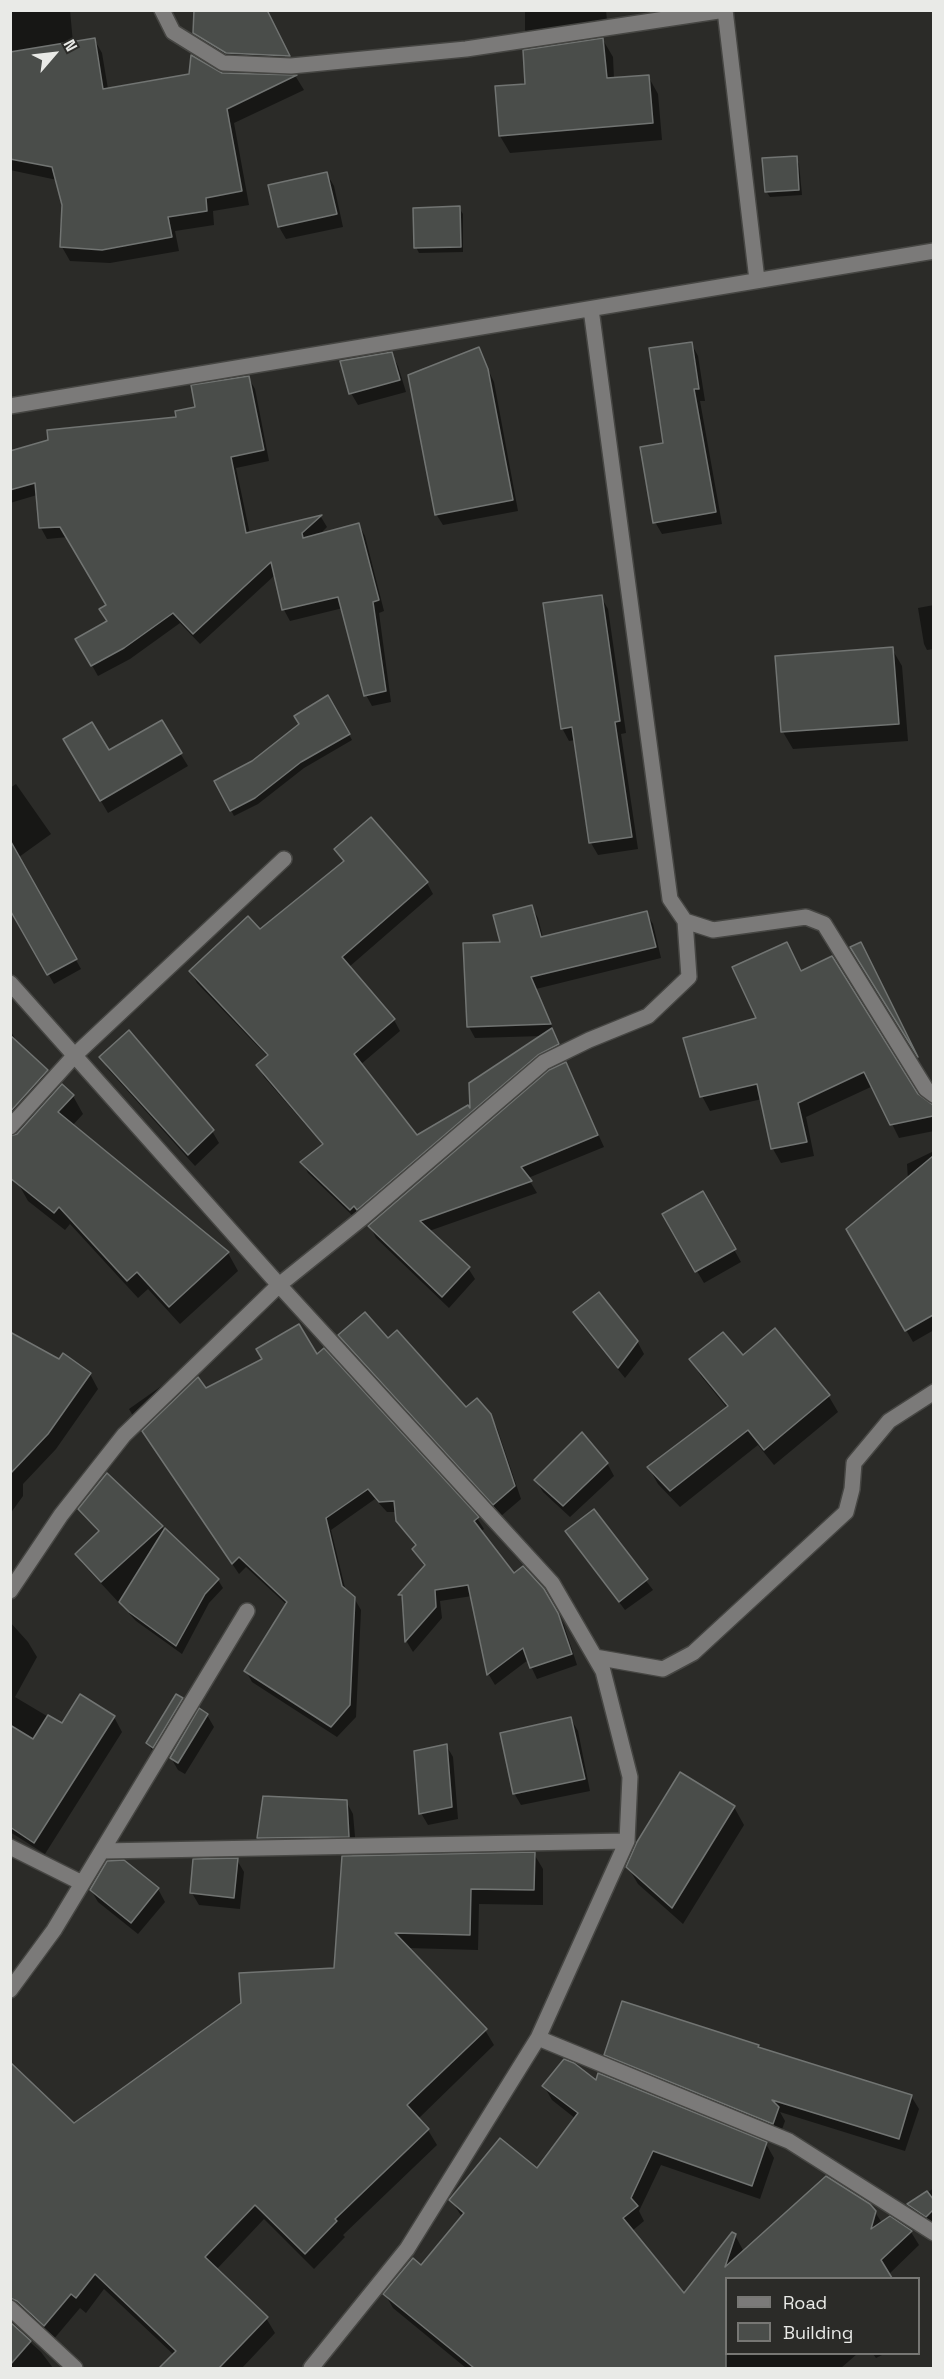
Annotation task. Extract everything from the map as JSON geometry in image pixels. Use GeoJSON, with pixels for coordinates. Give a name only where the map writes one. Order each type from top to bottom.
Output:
{"type":"FeatureCollection","features":[{"type":"Feature","properties":{"kind":"street"},"geometry":{"type":"LineString","coordinates":[[162,10],[173,33],[223,63],[291,66],[466,49],[725,10],[757,280]]}},
{"type":"Feature","properties":{"kind":"street"},"geometry":{"type":"LineString","coordinates":[[10,406],[933,251]]}},
{"type":"Feature","properties":{"kind":"street"},"geometry":{"type":"LineString","coordinates":[[10,1591],[61,1515],[124,1435],[279,1285],[361,1219],[544,1062],[589,1040],[648,1016],[689,977],[685,921],[670,898],[591,309]]}},
{"type":"Feature","properties":{"kind":"street"},"geometry":{"type":"LineString","coordinates":[[10,1127],[75,1055],[284,859]]}},
{"type":"Feature","properties":{"kind":"street"},"geometry":{"type":"LineString","coordinates":[[685,921],[713,930],[806,917],[824,924],[926,1089],[933,1095]]}},
{"type":"Feature","properties":{"kind":"street"},"geometry":{"type":"LineString","coordinates":[[10,983],[279,1285],[552,1582],[603,1671],[630,1777],[627,1841],[538,2038],[406,2249],[311,2368]]}},
{"type":"Feature","properties":{"kind":"street"},"geometry":{"type":"LineString","coordinates":[[595,1657],[663,1669],[693,1653],[846,1512],[852,1489],[854,1463],[889,1421],[933,1392]]}},
{"type":"Feature","properties":{"kind":"street"},"geometry":{"type":"LineString","coordinates":[[10,1990],[54,1930],[247,1611]]}},
{"type":"Feature","properties":{"kind":"street"},"geometry":{"type":"LineString","coordinates":[[102,1851],[627,1841]]}},
{"type":"Feature","properties":{"kind":"street"},"geometry":{"type":"LineString","coordinates":[[10,1847],[82,1883]]}},
{"type":"Feature","properties":{"kind":"street"},"geometry":{"type":"LineString","coordinates":[[538,2038],[789,2141],[933,2233]]}},
{"type":"Feature","properties":{"kind":"street"},"geometry":{"type":"LineString","coordinates":[[10,2308],[75,2368]]}},
{"type":"Feature","properties":{"kind":"building"},"geometry":{"type":"Polygon","coordinates":[[[194,10],[267,10],[290,56],[226,53],[193,33],[194,10]]]}},
{"type":"Feature","properties":{"kind":"building"},"geometry":{"type":"Polygon","coordinates":[[[95,38],[103,89],[189,74],[191,55],[222,73],[297,75],[227,109],[242,191],[206,198],[207,211],[168,217],[172,237],[102,250],[60,247],[62,205],[52,167],[10,159],[10,52],[95,38]]]}},
{"type":"Feature","properties":{"kind":"building"},"geometry":{"type":"Polygon","coordinates":[[[603,38],[607,78],[649,75],[653,123],[499,136],[495,86],[525,84],[523,50],[603,38]]]}},
{"type":"Feature","properties":{"kind":"building"},"geometry":{"type":"Polygon","coordinates":[[[797,156],[799,190],[765,192],[762,158],[797,156]]]}},
{"type":"Feature","properties":{"kind":"building"},"geometry":{"type":"Polygon","coordinates":[[[327,172],[337,214],[278,227],[268,185],[327,172]]]}},
{"type":"Feature","properties":{"kind":"building"},"geometry":{"type":"Polygon","coordinates":[[[460,206],[461,247],[414,248],[413,208],[460,206]]]}},
{"type":"Feature","properties":{"kind":"building"},"geometry":{"type":"Polygon","coordinates":[[[692,342],[699,389],[694,389],[716,512],[653,523],[640,447],[663,443],[649,348],[692,342]]]}},
{"type":"Feature","properties":{"kind":"building"},"geometry":{"type":"Polygon","coordinates":[[[479,347],[488,369],[513,500],[435,515],[408,375],[479,347]]]}},
{"type":"Feature","properties":{"kind":"building"},"geometry":{"type":"Polygon","coordinates":[[[392,352],[400,380],[349,394],[340,361],[392,352]]]}},
{"type":"Feature","properties":{"kind":"building"},"geometry":{"type":"Polygon","coordinates":[[[249,376],[264,450],[231,457],[246,533],[322,515],[302,533],[303,538],[359,523],[379,600],[373,602],[386,691],[364,696],[338,597],[282,610],[271,562],[193,634],[173,613],[124,648],[91,666],[75,639],[107,621],[99,609],[106,605],[60,527],[39,528],[35,483],[10,490],[10,451],[48,440],[47,430],[176,417],[175,411],[195,407],[191,385],[249,376]]]}},
{"type":"Feature","properties":{"kind":"building"},"geometry":{"type":"Polygon","coordinates":[[[602,595],[620,721],[615,722],[632,837],[589,843],[572,727],[561,729],[543,603],[602,595]]]}},
{"type":"Feature","properties":{"kind":"building"},"geometry":{"type":"Polygon","coordinates":[[[893,647],[899,724],[781,732],[775,656],[893,647]]]}},
{"type":"Feature","properties":{"kind":"building"},"geometry":{"type":"Polygon","coordinates":[[[328,695],[350,734],[301,762],[255,798],[230,811],[214,781],[252,761],[299,724],[294,716],[328,695]]]}},
{"type":"Feature","properties":{"kind":"building"},"geometry":{"type":"Polygon","coordinates":[[[162,720],[182,753],[100,801],[63,739],[92,722],[109,750],[162,720]]]}},
{"type":"Feature","properties":{"kind":"building"},"geometry":{"type":"Polygon","coordinates":[[[371,817],[428,882],[342,957],[395,1019],[354,1054],[417,1135],[468,1105],[470,1108],[469,1083],[552,1028],[559,1044],[538,1055],[357,1210],[354,1206],[350,1210],[300,1162],[323,1144],[256,1065],[268,1055],[189,971],[248,916],[260,929],[344,861],[334,849],[371,817]]]}},
{"type":"Feature","properties":{"kind":"building"},"geometry":{"type":"Polygon","coordinates":[[[10,840],[77,959],[47,975],[10,910],[10,840]]]}},
{"type":"Feature","properties":{"kind":"building"},"geometry":{"type":"Polygon","coordinates":[[[532,905],[541,937],[647,911],[656,947],[531,977],[551,1024],[467,1027],[463,943],[500,942],[493,915],[532,905]]]}},
{"type":"Feature","properties":{"kind":"building"},"geometry":{"type":"Polygon","coordinates":[[[787,942],[801,971],[832,956],[918,1094],[933,1105],[933,1116],[890,1125],[864,1072],[798,1103],[807,1142],[771,1149],[757,1084],[700,1097],[683,1038],[756,1018],[732,967],[787,942]]]}},
{"type":"Feature","properties":{"kind":"building"},"geometry":{"type":"Polygon","coordinates":[[[861,942],[918,1057],[850,947],[861,942]]]}},
{"type":"Feature","properties":{"kind":"building"},"geometry":{"type":"Polygon","coordinates":[[[129,1030],[214,1130],[188,1155],[99,1057],[129,1030]]]}},
{"type":"Feature","properties":{"kind":"building"},"geometry":{"type":"Polygon","coordinates":[[[10,1035],[48,1070],[10,1112],[10,1035]]]}},
{"type":"Feature","properties":{"kind":"building"},"geometry":{"type":"Polygon","coordinates":[[[566,1062],[598,1135],[521,1167],[532,1181],[420,1221],[470,1267],[442,1297],[368,1226],[549,1070],[566,1062]]]}},
{"type":"Feature","properties":{"kind":"building"},"geometry":{"type":"Polygon","coordinates":[[[62,1084],[74,1095],[58,1112],[229,1252],[169,1307],[137,1272],[127,1281],[59,1207],[54,1213],[10,1178],[10,1136],[17,1134],[62,1084]]]}},
{"type":"Feature","properties":{"kind":"building"},"geometry":{"type":"Polygon","coordinates":[[[933,1156],[933,1315],[905,1331],[846,1229],[933,1156]]]}},
{"type":"Feature","properties":{"kind":"building"},"geometry":{"type":"Polygon","coordinates":[[[703,1191],[736,1249],[695,1272],[662,1214],[703,1191]]]}},
{"type":"Feature","properties":{"kind":"building"},"geometry":{"type":"Polygon","coordinates":[[[599,1292],[638,1341],[618,1368],[573,1312],[599,1292]]]}},
{"type":"Feature","properties":{"kind":"building"},"geometry":{"type":"Polygon","coordinates":[[[365,1312],[388,1338],[397,1330],[466,1407],[477,1398],[491,1414],[515,1486],[493,1505],[338,1335],[365,1312]]]}},
{"type":"Feature","properties":{"kind":"building"},"geometry":{"type":"Polygon","coordinates":[[[299,1324],[317,1354],[324,1348],[479,1517],[474,1521],[514,1573],[523,1566],[544,1589],[558,1613],[572,1654],[530,1668],[523,1648],[487,1675],[468,1585],[435,1590],[436,1607],[405,1642],[402,1595],[398,1595],[425,1565],[412,1549],[416,1545],[396,1521],[394,1501],[379,1502],[368,1489],[326,1518],[342,1586],[355,1597],[350,1705],[331,1727],[244,1671],[287,1602],[239,1557],[232,1564],[142,1431],[198,1377],[206,1388],[262,1359],[256,1349],[299,1324]]]}},
{"type":"Feature","properties":{"kind":"building"},"geometry":{"type":"Polygon","coordinates":[[[775,1328],[830,1395],[764,1450],[748,1430],[670,1491],[647,1467],[728,1406],[689,1359],[723,1332],[743,1355],[775,1328]]]}},
{"type":"Feature","properties":{"kind":"building"},"geometry":{"type":"Polygon","coordinates":[[[10,1332],[59,1359],[63,1353],[91,1373],[48,1434],[10,1474],[10,1332]]]}},
{"type":"Feature","properties":{"kind":"building"},"geometry":{"type":"Polygon","coordinates":[[[582,1432],[608,1463],[563,1506],[534,1480],[582,1432]]]}},
{"type":"Feature","properties":{"kind":"building"},"geometry":{"type":"Polygon","coordinates":[[[107,1473],[163,1526],[101,1582],[75,1554],[99,1531],[78,1509],[107,1473]]]}},
{"type":"Feature","properties":{"kind":"building"},"geometry":{"type":"Polygon","coordinates":[[[594,1509],[648,1579],[619,1602],[565,1531],[594,1509]]]}},
{"type":"Feature","properties":{"kind":"building"},"geometry":{"type":"Polygon","coordinates":[[[165,1528],[219,1579],[205,1594],[176,1646],[129,1612],[119,1602],[165,1528]]]}},
{"type":"Feature","properties":{"kind":"building"},"geometry":{"type":"Polygon","coordinates":[[[80,1694],[115,1716],[34,1843],[10,1827],[10,1725],[33,1739],[48,1715],[62,1723],[80,1694]]]}},
{"type":"Feature","properties":{"kind":"building"},"geometry":{"type":"Polygon","coordinates":[[[176,1694],[183,1698],[153,1748],[146,1743],[176,1694]]]}},
{"type":"Feature","properties":{"kind":"building"},"geometry":{"type":"Polygon","coordinates":[[[199,1708],[208,1714],[178,1763],[170,1758],[199,1708]]]}},
{"type":"Feature","properties":{"kind":"building"},"geometry":{"type":"Polygon","coordinates":[[[571,1717],[585,1779],[513,1794],[500,1733],[571,1717]]]}},
{"type":"Feature","properties":{"kind":"building"},"geometry":{"type":"Polygon","coordinates":[[[447,1744],[452,1807],[419,1814],[414,1751],[447,1744]]]}},
{"type":"Feature","properties":{"kind":"building"},"geometry":{"type":"Polygon","coordinates":[[[680,1772],[735,1806],[672,1908],[626,1867],[637,1842],[680,1772]]]}},
{"type":"Feature","properties":{"kind":"building"},"geometry":{"type":"Polygon","coordinates":[[[263,1796],[347,1800],[349,1837],[257,1838],[263,1796]]]}},
{"type":"Feature","properties":{"kind":"building"},"geometry":{"type":"Polygon","coordinates":[[[535,1852],[534,1890],[471,1889],[470,1935],[395,1933],[487,2029],[407,2105],[429,2129],[335,2219],[337,2221],[305,2254],[255,2205],[205,2257],[268,2317],[219,2368],[159,2368],[176,2351],[95,2274],[76,2298],[71,2294],[44,2326],[17,2301],[10,2298],[10,2062],[74,2123],[241,2003],[239,1973],[334,1968],[342,1856],[535,1852]]]}},
{"type":"Feature","properties":{"kind":"building"},"geometry":{"type":"Polygon","coordinates":[[[238,1858],[234,1898],[190,1893],[193,1859],[238,1858]]]}},
{"type":"Feature","properties":{"kind":"building"},"geometry":{"type":"Polygon","coordinates":[[[124,1860],[159,1888],[131,1923],[90,1890],[107,1861],[124,1860]]]}},
{"type":"Feature","properties":{"kind":"building"},"geometry":{"type":"Polygon","coordinates":[[[622,2001],[759,2045],[758,2047],[912,2095],[899,2139],[772,2100],[779,2107],[773,2124],[604,2055],[622,2001]]]}},
{"type":"Feature","properties":{"kind":"building"},"geometry":{"type":"Polygon","coordinates":[[[564,2059],[574,2063],[596,2080],[598,2073],[767,2142],[752,2186],[653,2151],[631,2198],[638,2206],[623,2218],[684,2293],[732,2232],[736,2234],[725,2267],[826,2176],[870,2204],[876,2211],[871,2229],[890,2216],[912,2231],[881,2260],[891,2277],[725,2277],[726,2368],[474,2368],[383,2294],[413,2258],[421,2265],[464,2213],[449,2200],[500,2138],[537,2168],[578,2113],[542,2086],[564,2059]]]}},
{"type":"Feature","properties":{"kind":"building"},"geometry":{"type":"Polygon","coordinates":[[[927,2191],[933,2199],[933,2210],[926,2217],[907,2204],[927,2191]]]}},
{"type":"Feature","properties":{"kind":"building"},"geometry":{"type":"Polygon","coordinates":[[[10,2322],[31,2341],[10,2365],[10,2322]]]}}]}
